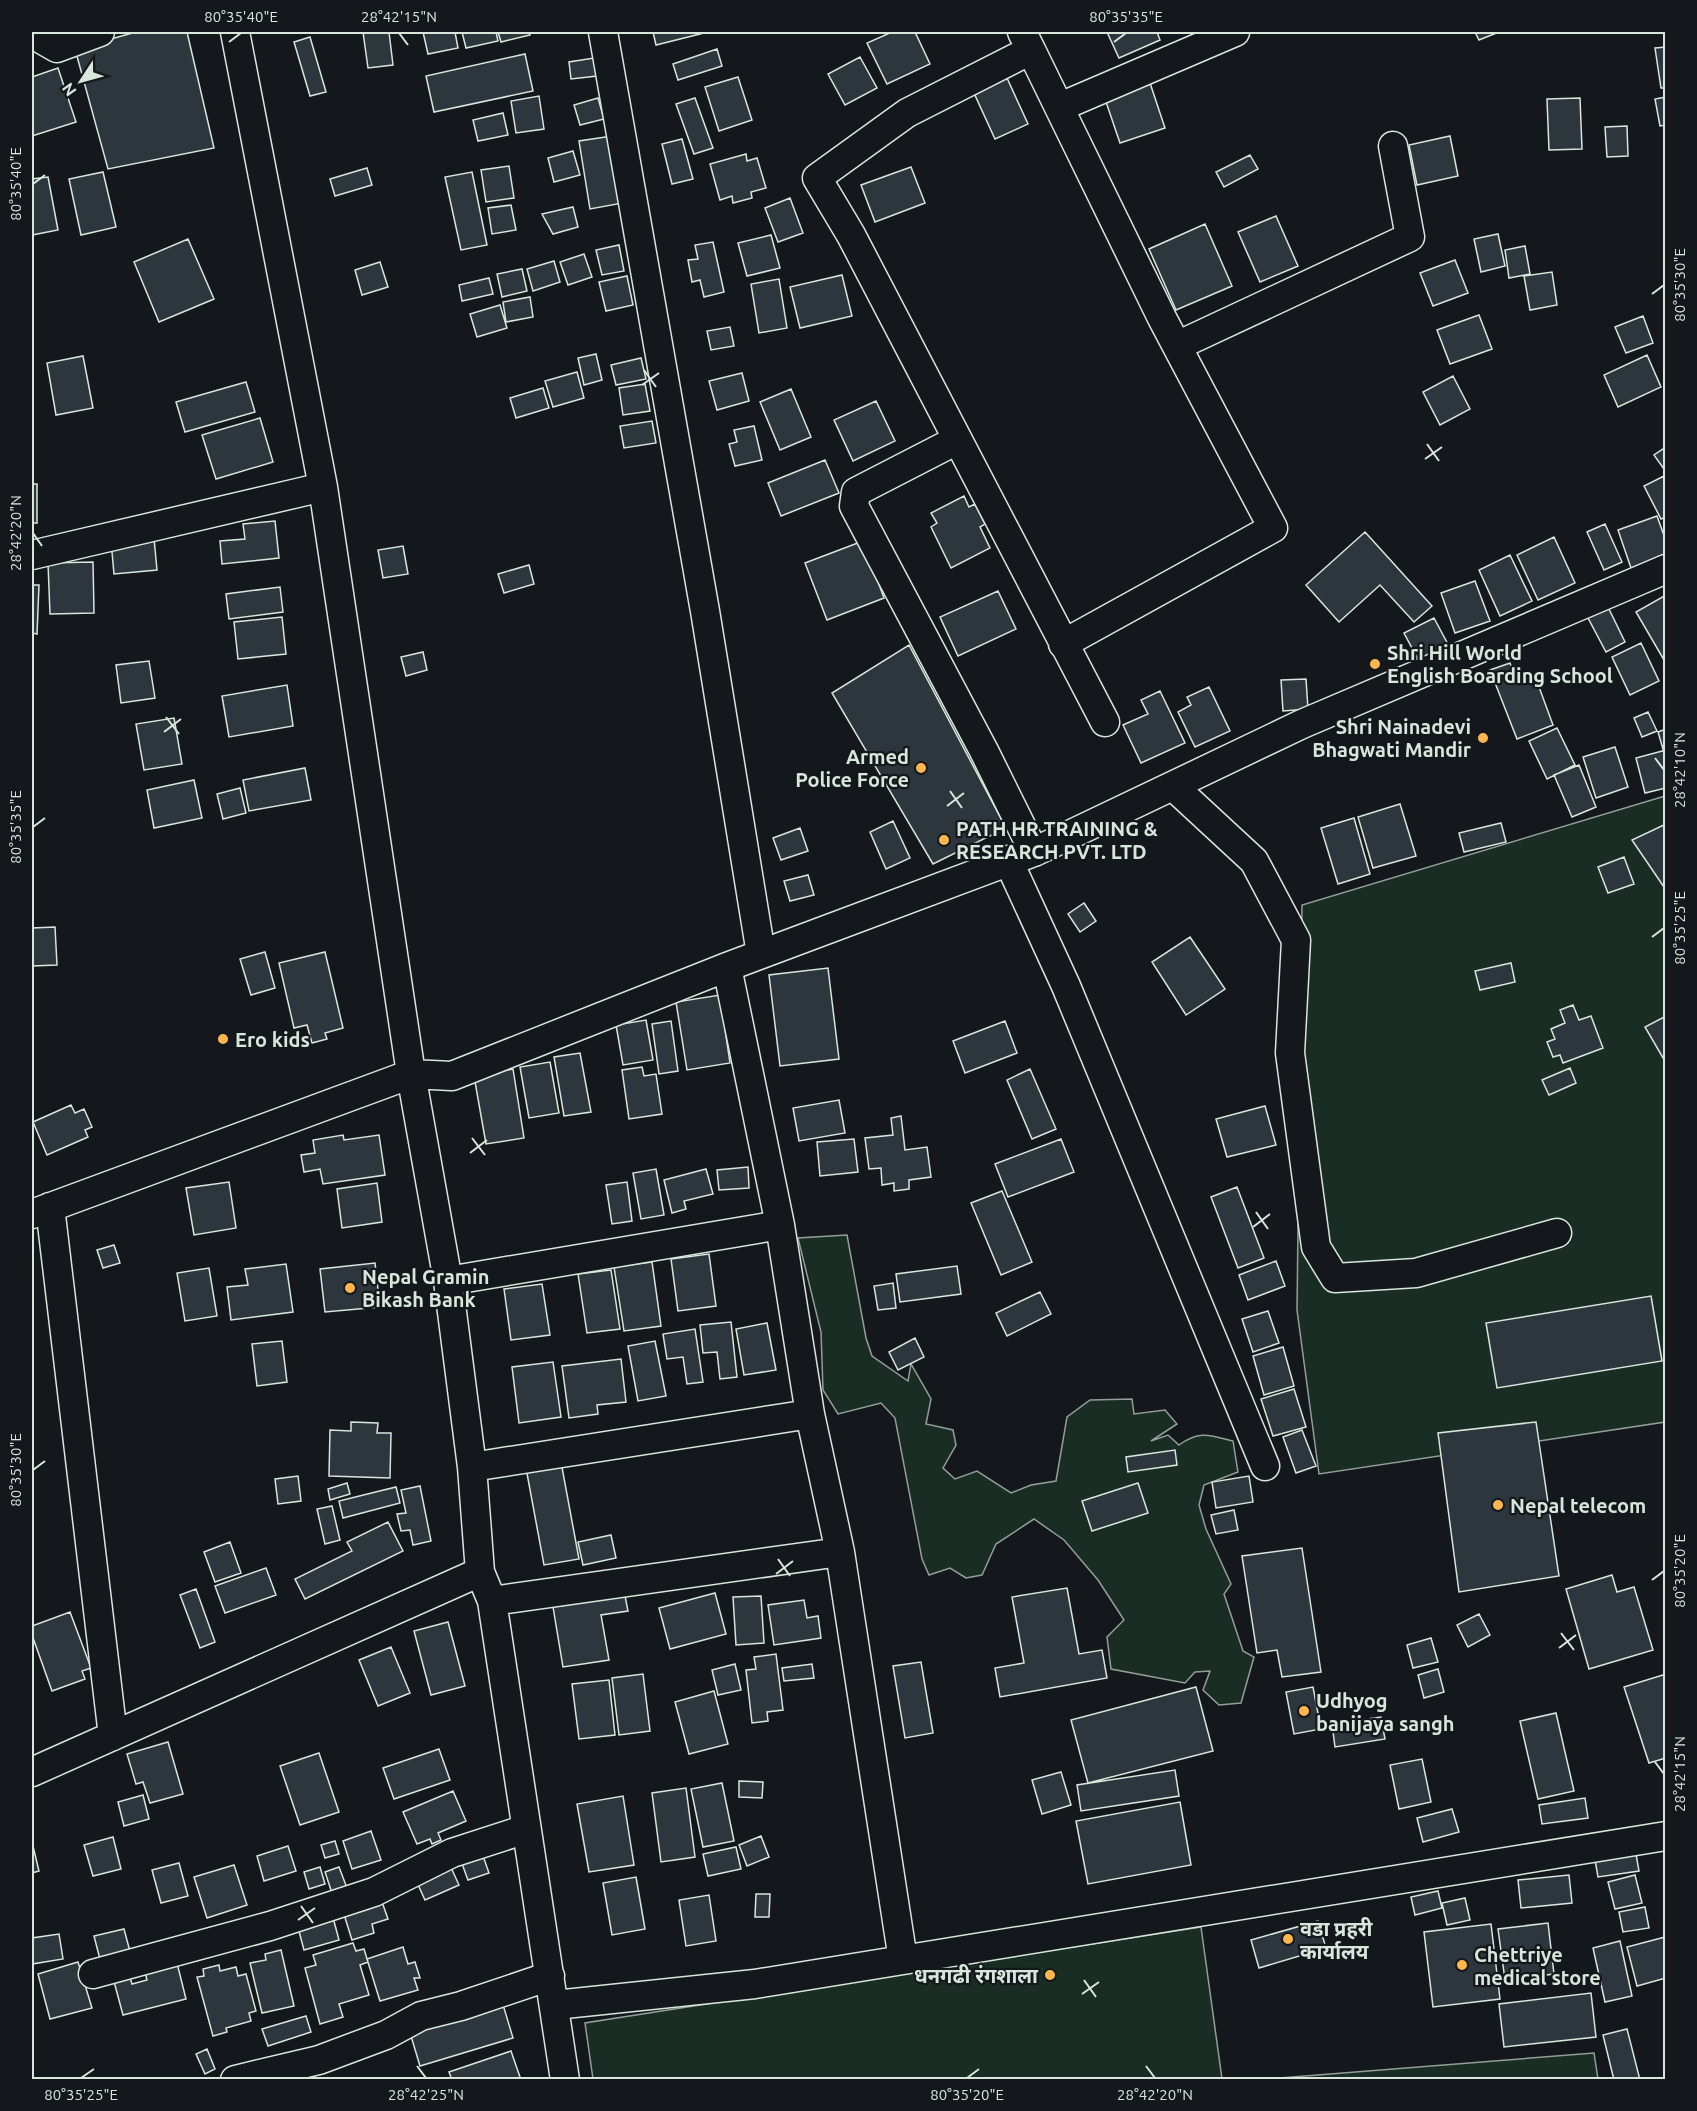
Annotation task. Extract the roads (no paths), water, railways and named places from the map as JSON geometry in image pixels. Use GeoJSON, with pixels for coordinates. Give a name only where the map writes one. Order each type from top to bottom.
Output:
{"type":"FeatureCollection","features":[{"type":"Feature","properties":{"kind":"street"},"geometry":{"type":"LineString","coordinates":[[41,32],[44,40],[57,48],[100,32]]}},
{"type":"Feature","properties":{"kind":"street"},"geometry":{"type":"LineString","coordinates":[[235,32],[323,488],[411,1074],[448,1281],[472,1467],[480,1572],[492,1600],[565,2079]]}},
{"type":"Feature","properties":{"kind":"street"},"geometry":{"type":"LineString","coordinates":[[603,32],[705,611],[761,954]]}},
{"type":"Feature","properties":{"kind":"street"},"geometry":{"type":"LineString","coordinates":[[1060,107],[1235,32]]}},
{"type":"Feature","properties":{"kind":"street"},"geometry":{"type":"LineString","coordinates":[[1063,644],[1273,528],[1177,346],[1027,41],[907,113],[817,178],[851,235],[1063,644],[1105,722]]}},
{"type":"Feature","properties":{"kind":"street"},"geometry":{"type":"LineString","coordinates":[[1177,346],[1410,237],[1393,146]]}},
{"type":"Feature","properties":{"kind":"street"},"geometry":{"type":"LineString","coordinates":[[957,440],[856,492],[854,506],[984,751],[1066,986],[1265,1466]]}},
{"type":"Feature","properties":{"kind":"street"},"geometry":{"type":"LineString","coordinates":[[32,555],[323,488]]}},
{"type":"Feature","properties":{"kind":"street"},"geometry":{"type":"LineString","coordinates":[[113,1736],[41,1211],[411,1074],[452,1076],[727,967],[1021,856],[1174,787],[1302,724],[1665,569]]}},
{"type":"Feature","properties":{"kind":"street"},"geometry":{"type":"LineString","coordinates":[[1174,787],[1254,861],[1296,940],[1290,1053],[1316,1246],[1335,1278],[1416,1273],[1557,1233]]}},
{"type":"Feature","properties":{"kind":"street"},"geometry":{"type":"LineString","coordinates":[[727,967],[780,1225],[810,1414],[840,1552],[903,1960]]}},
{"type":"Feature","properties":{"kind":"street"},"geometry":{"type":"LineString","coordinates":[[448,1281],[780,1225]]}},
{"type":"Feature","properties":{"kind":"street"},"geometry":{"type":"LineString","coordinates":[[472,1467],[810,1414]]}},
{"type":"Feature","properties":{"kind":"street"},"geometry":{"type":"LineString","coordinates":[[492,1600],[840,1552]]}},
{"type":"Feature","properties":{"kind":"street"},"geometry":{"type":"LineString","coordinates":[[32,1772],[480,1572]]}},
{"type":"Feature","properties":{"kind":"street"},"geometry":{"type":"LineString","coordinates":[[93,1974],[270,1926],[374,1892],[452,1853],[526,1829]]}},
{"type":"Feature","properties":{"kind":"street"},"geometry":{"type":"LineString","coordinates":[[555,2005],[755,1984],[1665,1836]]}},
{"type":"Feature","properties":{"kind":"street"},"geometry":{"type":"LineString","coordinates":[[236,2079],[319,2060],[386,2035],[421,2016],[461,2006],[550,1976]]}},
{"type":"Feature","properties":{"kind":"place","name":"Shri Hill World English Boarding School"},"geometry":{"type":"Point","coordinates":[1375,664]}},
{"type":"Feature","properties":{"kind":"place","name":"Shri Nainadevi Bhagwati Mandir"},"geometry":{"type":"Point","coordinates":[1483,738]}},
{"type":"Feature","properties":{"kind":"place","name":"Armed Police Force"},"geometry":{"type":"Point","coordinates":[921,768]}},
{"type":"Feature","properties":{"kind":"place","name":"PATH HR TRAINING & RESEARCH PVT. LTD"},"geometry":{"type":"Point","coordinates":[944,840]}},
{"type":"Feature","properties":{"kind":"place","name":"Ero kids"},"geometry":{"type":"Point","coordinates":[223,1039]}},
{"type":"Feature","properties":{"kind":"place","name":"Nepal Gramin Bikash Bank"},"geometry":{"type":"Point","coordinates":[350,1288]}},
{"type":"Feature","properties":{"kind":"place","name":"Nepal telecom"},"geometry":{"type":"Point","coordinates":[1498,1505]}},
{"type":"Feature","properties":{"kind":"place","name":"Udhyog banijaya sangh"},"geometry":{"type":"Point","coordinates":[1304,1711]}},
{"type":"Feature","properties":{"kind":"place","name":"वडा प्रहरी कार्यालय"},"geometry":{"type":"Point","coordinates":[1288,1939]}},
{"type":"Feature","properties":{"kind":"place","name":"Chettriye medical store"},"geometry":{"type":"Point","coordinates":[1462,1965]}},
{"type":"Feature","properties":{"kind":"place","name":"धनगढी रंगशाला"},"geometry":{"type":"Point","coordinates":[1050,1975]}}]}
